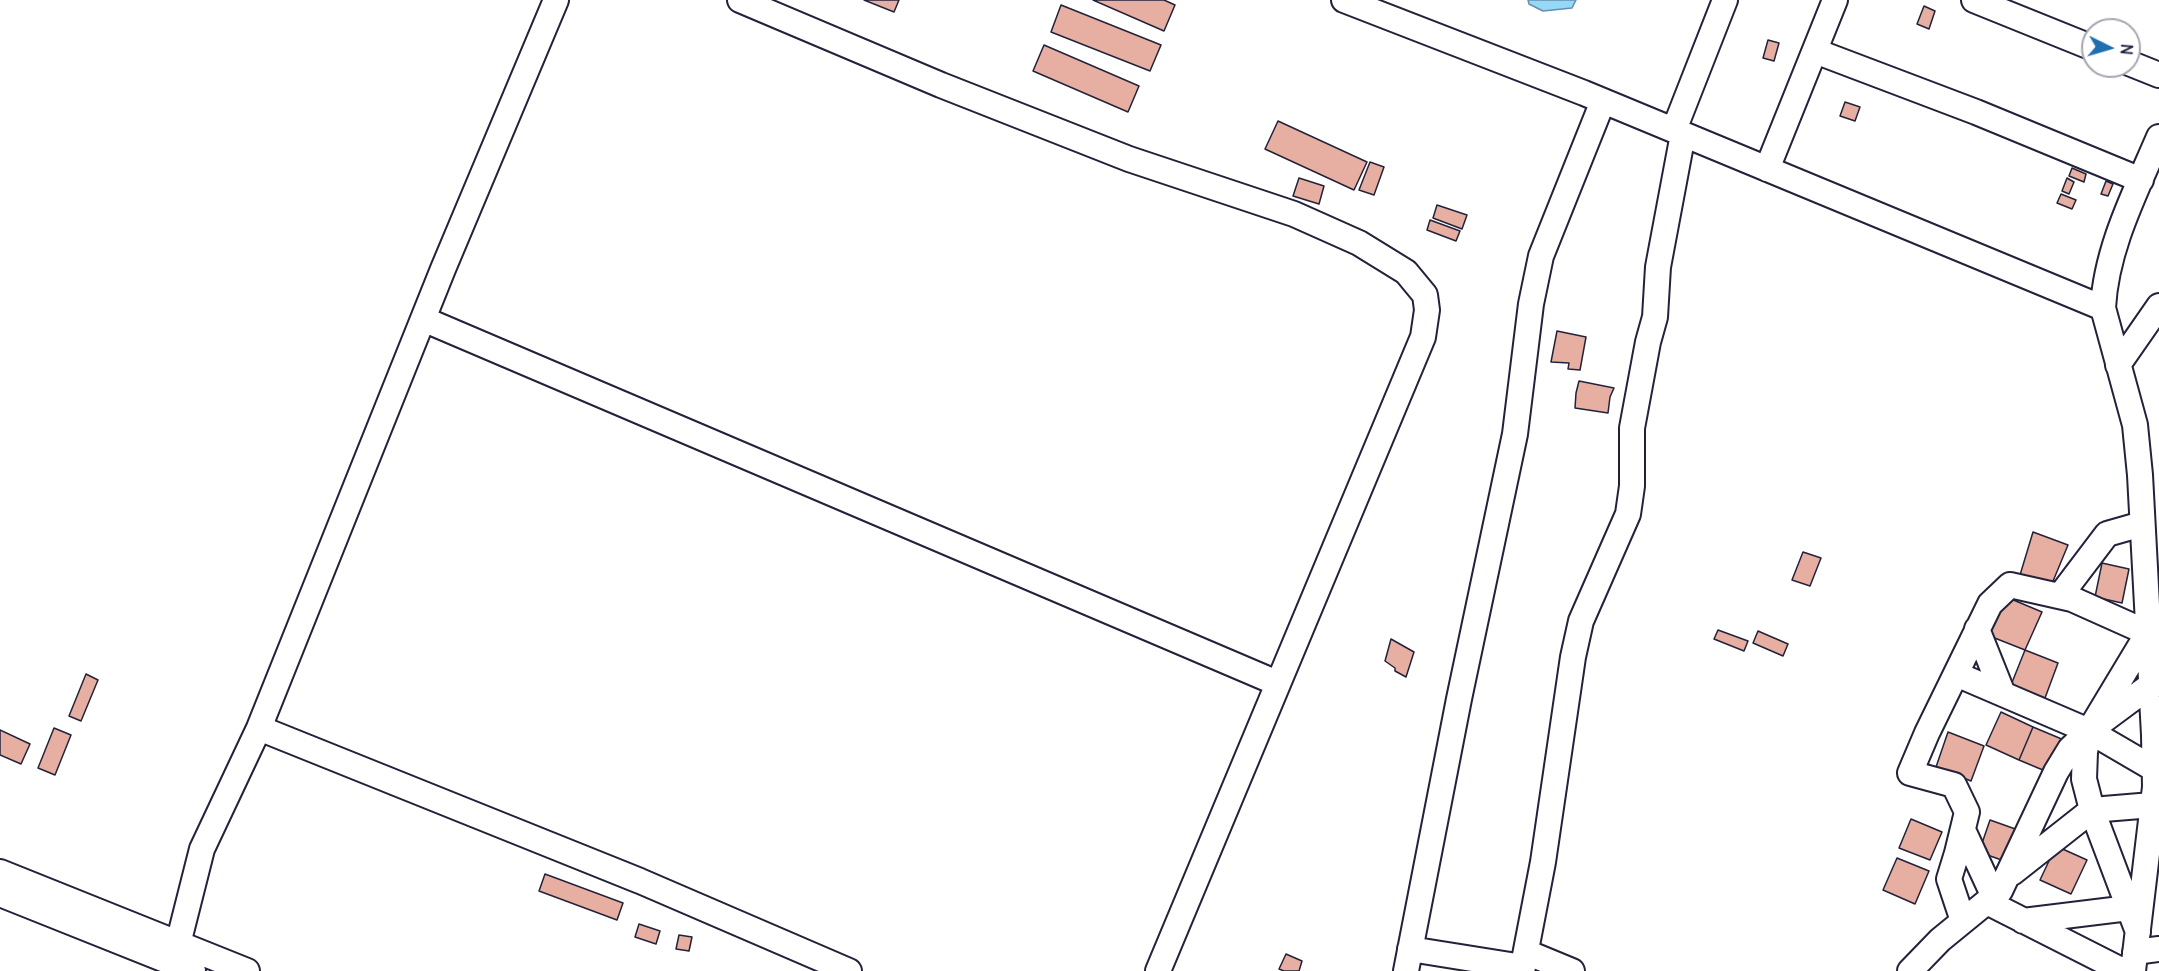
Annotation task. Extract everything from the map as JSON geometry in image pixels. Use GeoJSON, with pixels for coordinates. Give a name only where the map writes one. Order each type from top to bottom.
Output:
{"type":"FeatureCollection","features":[{"type":"Feature","properties":{"kind":"street"},"geometry":{"type":"LineString","coordinates":[[178,944],[202,849],[259,728],[423,319],[556,0]]}},
{"type":"Feature","properties":{"kind":"street"},"geometry":{"type":"LineString","coordinates":[[740,0],[941,85],[1129,159],[1294,214],[1359,243],[1406,272],[1425,295],[1427,310],[1423,338],[1158,971]]}},
{"type":"Feature","properties":{"kind":"street"},"geometry":{"type":"LineString","coordinates":[[1344,0],[1378,6],[2103,308]]}},
{"type":"Feature","properties":{"kind":"street"},"geometry":{"type":"LineString","coordinates":[[1524,964],[1543,862],[1573,657],[1581,621],[1616,546],[1628,514],[1632,486],[1632,428],[1655,316],[1658,267],[1678,132],[1725,0]]}},
{"type":"Feature","properties":{"kind":"street"},"geometry":{"type":"LineString","coordinates":[[1767,169],[1835,0]]}},
{"type":"Feature","properties":{"kind":"street"},"geometry":{"type":"LineString","coordinates":[[1974,0],[2081,43]]}},
{"type":"Feature","properties":{"kind":"street"},"geometry":{"type":"LineString","coordinates":[[1815,51],[1976,112],[2141,180]]}},
{"type":"Feature","properties":{"kind":"street"},"geometry":{"type":"LineString","coordinates":[[2141,68],[2159,75]]}},
{"type":"Feature","properties":{"kind":"street"},"geometry":{"type":"LineString","coordinates":[[1572,971],[1524,964],[1408,960],[1459,699],[1515,434],[1531,304],[1541,256],[1602,101]]}},
{"type":"Feature","properties":{"kind":"street"},"geometry":{"type":"LineString","coordinates":[[1963,830],[1990,900],[2023,921],[2078,948],[2138,955],[2154,769],[2153,631],[2134,425],[2103,308],[2104,290],[2113,252],[2159,137]]}},
{"type":"Feature","properties":{"kind":"street"},"geometry":{"type":"LineString","coordinates":[[2118,365],[2159,306]]}},
{"type":"Feature","properties":{"kind":"street"},"geometry":{"type":"LineString","coordinates":[[423,319],[1277,683]]}},
{"type":"Feature","properties":{"kind":"street"},"geometry":{"type":"LineString","coordinates":[[2060,596],[2107,534],[2142,524]]}},
{"type":"Feature","properties":{"kind":"street"},"geometry":{"type":"LineString","coordinates":[[1963,921],[1949,879],[1966,812],[1954,785],[1910,773],[1926,733],[1990,604],[2010,585],[2072,599],[2153,631]]}},
{"type":"Feature","properties":{"kind":"street"},"geometry":{"type":"LineString","coordinates":[[1977,629],[2003,694]]}},
{"type":"Feature","properties":{"kind":"street"},"geometry":{"type":"LineString","coordinates":[[2143,905],[2092,810],[2084,779],[2085,752],[2089,731],[2153,631]]}},
{"type":"Feature","properties":{"kind":"street"},"geometry":{"type":"LineString","coordinates":[[1956,674],[2089,731],[2154,769]]}},
{"type":"Feature","properties":{"kind":"street"},"geometry":{"type":"LineString","coordinates":[[1910,971],[1940,940],[2000,891],[2056,772],[2070,748],[2089,731],[2155,684]]}},
{"type":"Feature","properties":{"kind":"street"},"geometry":{"type":"LineString","coordinates":[[259,728],[640,881],[849,971]]}},
{"type":"Feature","properties":{"kind":"street"},"geometry":{"type":"LineString","coordinates":[[2009,875],[2092,810],[2152,805]]}},
{"type":"Feature","properties":{"kind":"street"},"geometry":{"type":"LineString","coordinates":[[0,872],[247,971]]}},
{"type":"Feature","properties":{"kind":"street"},"geometry":{"type":"LineString","coordinates":[[0,894],[193,971]]}},
{"type":"Feature","properties":{"kind":"street"},"geometry":{"type":"LineString","coordinates":[[2023,921],[2143,905]]}},
{"type":"Feature","properties":{"kind":"street"},"geometry":{"type":"LineString","coordinates":[[2078,948],[2091,971]]}},
{"type":"Feature","properties":{"kind":"water"},"geometry":{"type":"Polygon","coordinates":[[[1528,0],[1576,0],[1572,8],[1543,11],[1529,4],[1528,0]]]}},
{"type":"Feature","properties":{"kind":"building"},"geometry":{"type":"Polygon","coordinates":[[[864,0],[899,0],[894,12],[864,0]]]}},
{"type":"Feature","properties":{"kind":"building"},"geometry":{"type":"Polygon","coordinates":[[[1093,0],[1164,0],[1175,5],[1164,31],[1093,0]]]}},
{"type":"Feature","properties":{"kind":"building"},"geometry":{"type":"Polygon","coordinates":[[[1061,5],[1161,45],[1150,71],[1051,32],[1061,5]]]}},
{"type":"Feature","properties":{"kind":"building"},"geometry":{"type":"Polygon","coordinates":[[[1924,6],[1935,11],[1929,29],[1917,24],[1924,6]]]}},
{"type":"Feature","properties":{"kind":"building"},"geometry":{"type":"Polygon","coordinates":[[[1768,40],[1779,43],[1774,61],[1763,58],[1768,40]]]}},
{"type":"Feature","properties":{"kind":"building"},"geometry":{"type":"Polygon","coordinates":[[[1044,45],[1139,86],[1128,112],[1033,71],[1044,45]]]}},
{"type":"Feature","properties":{"kind":"building"},"geometry":{"type":"Polygon","coordinates":[[[1845,102],[1860,107],[1855,121],[1840,116],[1845,102]]]}},
{"type":"Feature","properties":{"kind":"building"},"geometry":{"type":"Polygon","coordinates":[[[1278,121],[1367,162],[1354,190],[1265,149],[1278,121]]]}},
{"type":"Feature","properties":{"kind":"building"},"geometry":{"type":"Polygon","coordinates":[[[1370,162],[1384,167],[1374,195],[1359,190],[1370,162]]]}},
{"type":"Feature","properties":{"kind":"building"},"geometry":{"type":"Polygon","coordinates":[[[2072,168],[2086,174],[2084,182],[2069,176],[2072,168]]]}},
{"type":"Feature","properties":{"kind":"building"},"geometry":{"type":"Polygon","coordinates":[[[1299,178],[1324,186],[1319,204],[1293,196],[1299,178]]]}},
{"type":"Feature","properties":{"kind":"building"},"geometry":{"type":"Polygon","coordinates":[[[2067,178],[2074,182],[2069,194],[2062,191],[2067,178]]]}},
{"type":"Feature","properties":{"kind":"building"},"geometry":{"type":"Polygon","coordinates":[[[2106,181],[2113,184],[2108,196],[2101,194],[2106,181]]]}},
{"type":"Feature","properties":{"kind":"building"},"geometry":{"type":"Polygon","coordinates":[[[2061,194],[2076,200],[2072,209],[2057,203],[2061,194]]]}},
{"type":"Feature","properties":{"kind":"building"},"geometry":{"type":"Polygon","coordinates":[[[1437,205],[1467,215],[1462,229],[1433,218],[1437,205]]]}},
{"type":"Feature","properties":{"kind":"building"},"geometry":{"type":"Polygon","coordinates":[[[1430,220],[1460,231],[1456,241],[1427,230],[1430,220]]]}},
{"type":"Feature","properties":{"kind":"building"},"geometry":{"type":"Polygon","coordinates":[[[1557,331],[1586,337],[1580,370],[1568,369],[1569,363],[1551,362],[1557,331]]]}},
{"type":"Feature","properties":{"kind":"building"},"geometry":{"type":"Polygon","coordinates":[[[1579,381],[1614,388],[1608,413],[1575,408],[1579,381]]]}},
{"type":"Feature","properties":{"kind":"building"},"geometry":{"type":"Polygon","coordinates":[[[2033,532],[2068,545],[2051,586],[2020,575],[2033,532]]]}},
{"type":"Feature","properties":{"kind":"building"},"geometry":{"type":"Polygon","coordinates":[[[1803,552],[1821,558],[1810,586],[1792,580],[1803,552]]]}},
{"type":"Feature","properties":{"kind":"building"},"geometry":{"type":"Polygon","coordinates":[[[2102,563],[2129,569],[2122,603],[2095,597],[2102,563]]]}},
{"type":"Feature","properties":{"kind":"building"},"geometry":{"type":"Polygon","coordinates":[[[2004,596],[2042,612],[2025,650],[1987,635],[2004,596]]]}},
{"type":"Feature","properties":{"kind":"building"},"geometry":{"type":"Polygon","coordinates":[[[1718,630],[1748,641],[1744,651],[1714,639],[1718,630]]]}},
{"type":"Feature","properties":{"kind":"building"},"geometry":{"type":"Polygon","coordinates":[[[1758,631],[1788,644],[1783,656],[1753,643],[1758,631]]]}},
{"type":"Feature","properties":{"kind":"building"},"geometry":{"type":"Polygon","coordinates":[[[1391,639],[1414,652],[1406,677],[1395,671],[1395,668],[1385,661],[1391,639]]]}},
{"type":"Feature","properties":{"kind":"building"},"geometry":{"type":"Polygon","coordinates":[[[2025,650],[2058,663],[2045,698],[2011,685],[2025,650]]]}},
{"type":"Feature","properties":{"kind":"building"},"geometry":{"type":"Polygon","coordinates":[[[86,674],[98,680],[81,721],[69,716],[86,674]]]}},
{"type":"Feature","properties":{"kind":"building"},"geometry":{"type":"Polygon","coordinates":[[[2001,712],[2033,727],[2019,760],[1986,745],[2001,712]]]}},
{"type":"Feature","properties":{"kind":"building"},"geometry":{"type":"Polygon","coordinates":[[[2033,727],[2064,740],[2050,773],[2019,760],[2033,727]]]}},
{"type":"Feature","properties":{"kind":"building"},"geometry":{"type":"Polygon","coordinates":[[[54,728],[71,735],[55,775],[38,768],[54,728]]]}},
{"type":"Feature","properties":{"kind":"building"},"geometry":{"type":"Polygon","coordinates":[[[0,730],[30,744],[21,764],[0,755],[0,730]]]}},
{"type":"Feature","properties":{"kind":"building"},"geometry":{"type":"Polygon","coordinates":[[[1948,732],[1984,746],[1971,781],[1936,767],[1948,732]]]}},
{"type":"Feature","properties":{"kind":"building"},"geometry":{"type":"Polygon","coordinates":[[[1911,819],[1942,832],[1930,860],[1899,848],[1911,819]]]}},
{"type":"Feature","properties":{"kind":"building"},"geometry":{"type":"Polygon","coordinates":[[[1990,820],[2021,831],[2010,863],[1979,852],[1990,820]]]}},
{"type":"Feature","properties":{"kind":"building"},"geometry":{"type":"Polygon","coordinates":[[[2056,846],[2087,860],[2071,894],[2040,880],[2056,846]]]}},
{"type":"Feature","properties":{"kind":"building"},"geometry":{"type":"Polygon","coordinates":[[[1897,858],[1929,871],[1915,904],[1883,890],[1897,858]]]}},
{"type":"Feature","properties":{"kind":"building"},"geometry":{"type":"Polygon","coordinates":[[[545,874],[623,903],[617,920],[539,891],[545,874]]]}},
{"type":"Feature","properties":{"kind":"building"},"geometry":{"type":"Polygon","coordinates":[[[639,924],[660,931],[656,944],[635,937],[639,924]]]}},
{"type":"Feature","properties":{"kind":"building"},"geometry":{"type":"Polygon","coordinates":[[[679,935],[692,937],[689,951],[676,949],[679,935]]]}},
{"type":"Feature","properties":{"kind":"building"},"geometry":{"type":"Polygon","coordinates":[[[1286,954],[1302,961],[1299,971],[1279,969],[1286,954]]]}}]}
